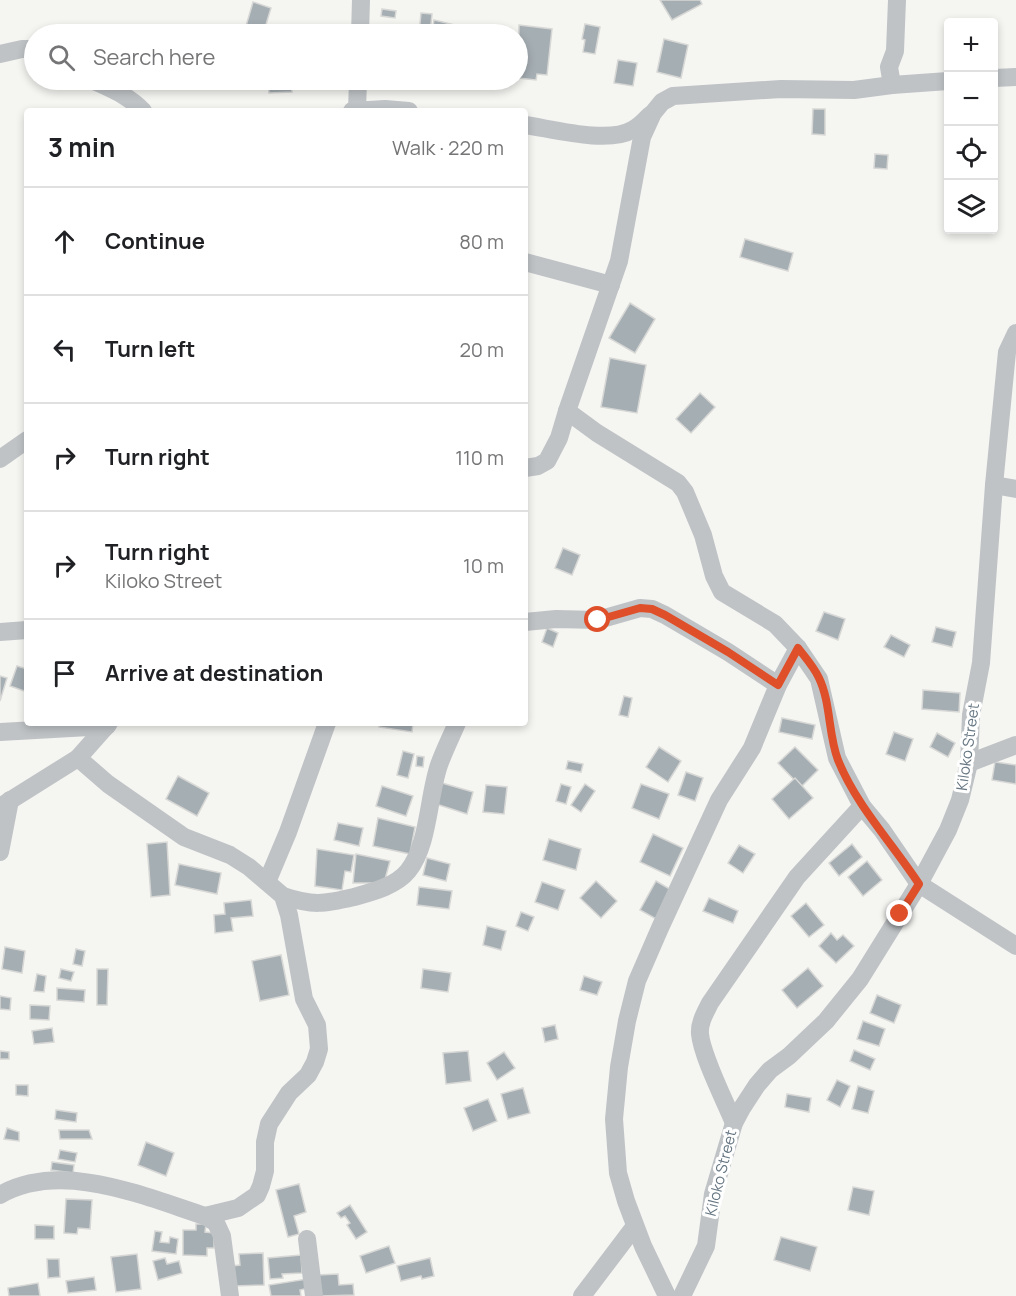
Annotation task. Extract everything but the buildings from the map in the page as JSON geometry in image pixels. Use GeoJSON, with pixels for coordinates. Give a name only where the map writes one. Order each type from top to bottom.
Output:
{"type":"FeatureCollection","features":[{"type":"Feature","properties":{"kind":"street"},"geometry":{"type":"LineString","coordinates":[[360,24],[361,0]]}},
{"type":"Feature","properties":{"kind":"street"},"geometry":{"type":"LineString","coordinates":[[892,85],[889,67],[895,51],[897,0]]}},
{"type":"Feature","properties":{"kind":"street"},"geometry":{"type":"LineString","coordinates":[[0,54],[24,48]]}},
{"type":"Feature","properties":{"kind":"street"},"geometry":{"type":"LineString","coordinates":[[998,78],[1016,77]]}},
{"type":"Feature","properties":{"kind":"street"},"geometry":{"type":"LineString","coordinates":[[528,125],[606,137],[633,130],[662,102],[673,96],[781,89],[854,90],[944,81]]}},
{"type":"Feature","properties":{"kind":"street"},"geometry":{"type":"LineString","coordinates":[[116,90],[140,108]]}},
{"type":"Feature","properties":{"kind":"street"},"geometry":{"type":"LineString","coordinates":[[357,108],[358,90]]}},
{"type":"Feature","properties":{"kind":"street"},"geometry":{"type":"LineString","coordinates":[[528,468],[547,461],[560,438],[567,411],[619,261],[642,137],[653,112]]}},
{"type":"Feature","properties":{"kind":"street"},"geometry":{"type":"LineString","coordinates":[[528,263],[611,285]]}},
{"type":"Feature","properties":{"kind":"street","name":"Kiloko Street"},"geometry":{"type":"LineString","coordinates":[[682,1296],[706,1246],[713,1194],[734,1123],[757,1085],[826,1021],[860,979],[919,884],[948,830],[960,800],[969,763],[972,715],[982,654],[994,485],[1007,352],[1016,333]]}},
{"type":"Feature","properties":{"kind":"street"},"geometry":{"type":"LineString","coordinates":[[567,411],[597,433],[678,483],[686,492],[703,535],[714,576],[722,592],[775,624],[798,648],[819,679],[837,758],[862,806],[882,830],[919,884],[1016,946]]}},
{"type":"Feature","properties":{"kind":"street"},"geometry":{"type":"LineString","coordinates":[[0,459],[24,442]]}},
{"type":"Feature","properties":{"kind":"street"},"geometry":{"type":"LineString","coordinates":[[994,485],[1016,489]]}},
{"type":"Feature","properties":{"kind":"street"},"geometry":{"type":"LineString","coordinates":[[528,622],[556,619],[598,620],[640,608],[652,609],[728,652],[778,685]]}},
{"type":"Feature","properties":{"kind":"street"},"geometry":{"type":"LineString","coordinates":[[0,632],[24,630]]}},
{"type":"Feature","properties":{"kind":"street"},"geometry":{"type":"LineString","coordinates":[[667,1296],[635,1226],[618,1173],[614,1119],[619,1067],[627,1021],[637,981],[719,800],[752,748],[778,685],[798,648]]}},
{"type":"Feature","properties":{"kind":"street"},"geometry":{"type":"LineString","coordinates":[[0,732],[81,726]]}},
{"type":"Feature","properties":{"kind":"street"},"geometry":{"type":"LineString","coordinates":[[0,852],[5,804],[78,758],[106,726]]}},
{"type":"Feature","properties":{"kind":"street"},"geometry":{"type":"LineString","coordinates":[[267,882],[288,832],[326,726]]}},
{"type":"Feature","properties":{"kind":"street"},"geometry":{"type":"LineString","coordinates":[[78,758],[108,784],[184,837],[230,855],[249,867],[283,896],[306,904],[328,903],[380,889],[406,873],[413,864],[421,843],[439,766],[456,726]]}},
{"type":"Feature","properties":{"kind":"street"},"geometry":{"type":"LineString","coordinates":[[969,763],[1016,746]]}},
{"type":"Feature","properties":{"kind":"street"},"geometry":{"type":"LineString","coordinates":[[734,1123],[704,1050],[700,1034],[702,1020],[714,996],[797,877],[862,806]]}},
{"type":"Feature","properties":{"kind":"street"},"geometry":{"type":"LineString","coordinates":[[205,1216],[238,1208],[256,1195],[265,1171],[265,1142],[269,1124],[289,1093],[308,1075],[319,1049],[317,1025],[304,999],[289,915],[283,896]]}},
{"type":"Feature","properties":{"kind":"street"},"geometry":{"type":"LineString","coordinates":[[0,1195],[20,1185],[48,1180],[84,1182],[102,1185],[205,1216],[216,1224],[222,1236],[230,1296]]}},
{"type":"Feature","properties":{"kind":"street"},"geometry":{"type":"LineString","coordinates":[[582,1296],[635,1226]]}},
{"type":"Feature","properties":{"kind":"street"},"geometry":{"type":"LineString","coordinates":[[307,1239],[314,1296]]}},
{"type":"Feature","properties":{"kind":"route"},"geometry":{"type":"LineString","coordinates":[[598,620],[640,608],[652,609],[728,652],[778,685],[798,648],[819,679],[837,758],[850,785],[862,806],[882,830],[919,884],[900,914]]}}]}
